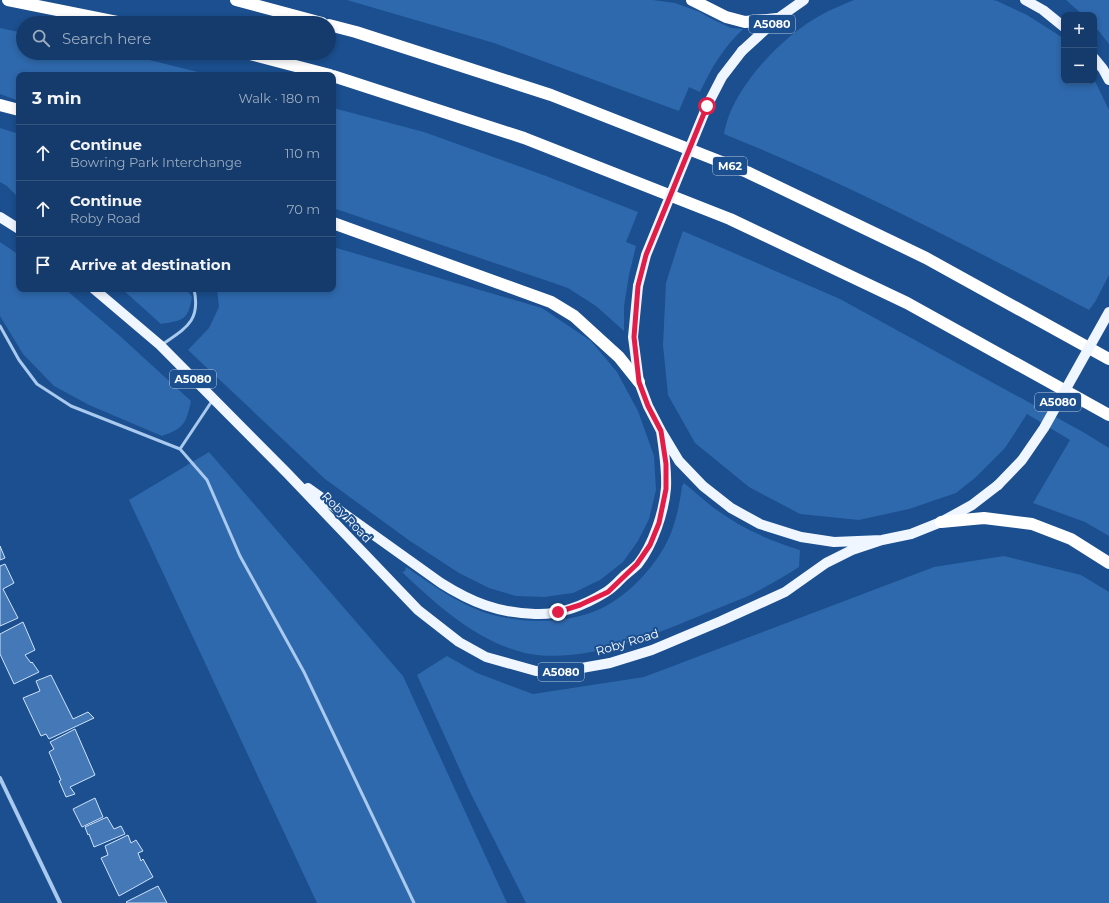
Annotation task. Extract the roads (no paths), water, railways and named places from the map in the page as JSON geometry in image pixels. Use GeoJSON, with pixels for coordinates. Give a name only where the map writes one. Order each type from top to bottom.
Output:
{"type":"FeatureCollection","features":[{"type":"Feature","properties":{"kind":"highway"},"geometry":{"type":"LineString","coordinates":[[8,0],[87,16]]}},
{"type":"Feature","properties":{"kind":"highway"},"geometry":{"type":"LineString","coordinates":[[236,0],[296,16]]}},
{"type":"Feature","properties":{"kind":"highway"},"geometry":{"type":"LineString","coordinates":[[692,0],[726,16],[746,22],[777,19]]}},
{"type":"Feature","properties":{"kind":"highway","name":"M62"},"geometry":{"type":"LineString","coordinates":[[336,27],[551,96],[747,172],[926,258],[1109,359]]}},
{"type":"Feature","properties":{"kind":"highway"},"geometry":{"type":"LineString","coordinates":[[273,60],[319,72]]}},
{"type":"Feature","properties":{"kind":"highway"},"geometry":{"type":"LineString","coordinates":[[336,77],[524,138],[730,219],[908,303],[1109,415]]}},
{"type":"Feature","properties":{"kind":"highway"},"geometry":{"type":"LineString","coordinates":[[0,104],[16,109]]}},
{"type":"Feature","properties":{"kind":"highway"},"geometry":{"type":"LineString","coordinates":[[336,224],[551,302],[574,316],[619,357],[639,382]]}},
{"type":"Feature","properties":{"kind":"highway"},"geometry":{"type":"LineString","coordinates":[[941,522],[984,518],[1032,524],[1071,539],[1109,563]]}},
{"type":"Feature","properties":{"kind":"main road","name":"A5080"},"geometry":{"type":"LineString","coordinates":[[804,0],[777,19],[742,51],[722,76],[707,106],[646,255],[638,286],[634,337],[639,382],[648,406],[679,461],[703,486],[731,508],[760,524],[800,537],[834,542],[882,540],[911,534],[941,522],[972,505],[998,485],[1022,460],[1044,428],[1109,312]]}},
{"type":"Feature","properties":{"kind":"main road"},"geometry":{"type":"LineString","coordinates":[[1025,0],[1043,10],[1061,25]]}},
{"type":"Feature","properties":{"kind":"main road"},"geometry":{"type":"LineString","coordinates":[[1097,62],[1109,80]]}},
{"type":"Feature","properties":{"kind":"main road"},"geometry":{"type":"LineString","coordinates":[[0,217],[16,227]]}},
{"type":"Feature","properties":{"kind":"main road","name":"Roby Road"},"geometry":{"type":"LineString","coordinates":[[98,292],[160,345],[287,473],[418,610],[459,642],[486,657],[536,671],[559,672],[583,669],[610,663],[652,650],[721,621],[785,592],[826,563],[852,550],[882,540]]}},
{"type":"Feature","properties":{"kind":"main road","name":"Roby Road"},"geometry":{"type":"LineString","coordinates":[[287,473],[441,583],[462,596],[489,607],[510,612],[536,614],[558,612],[580,605],[608,592],[637,564],[650,545],[659,523],[666,489],[666,464],[661,431]]}},
{"type":"Feature","properties":{"kind":"street"},"geometry":{"type":"LineString","coordinates":[[0,778],[60,903]]}},
{"type":"Feature","properties":{"kind":"lane"},"geometry":{"type":"LineString","coordinates":[[160,345],[183,330],[194,318],[196,305],[194,292]]}},
{"type":"Feature","properties":{"kind":"lane"},"geometry":{"type":"LineString","coordinates":[[0,326],[19,360],[37,384],[71,406],[180,449],[207,480],[240,556],[304,672],[414,903]]}},
{"type":"Feature","properties":{"kind":"lane"},"geometry":{"type":"LineString","coordinates":[[180,449],[213,400]]}}]}
